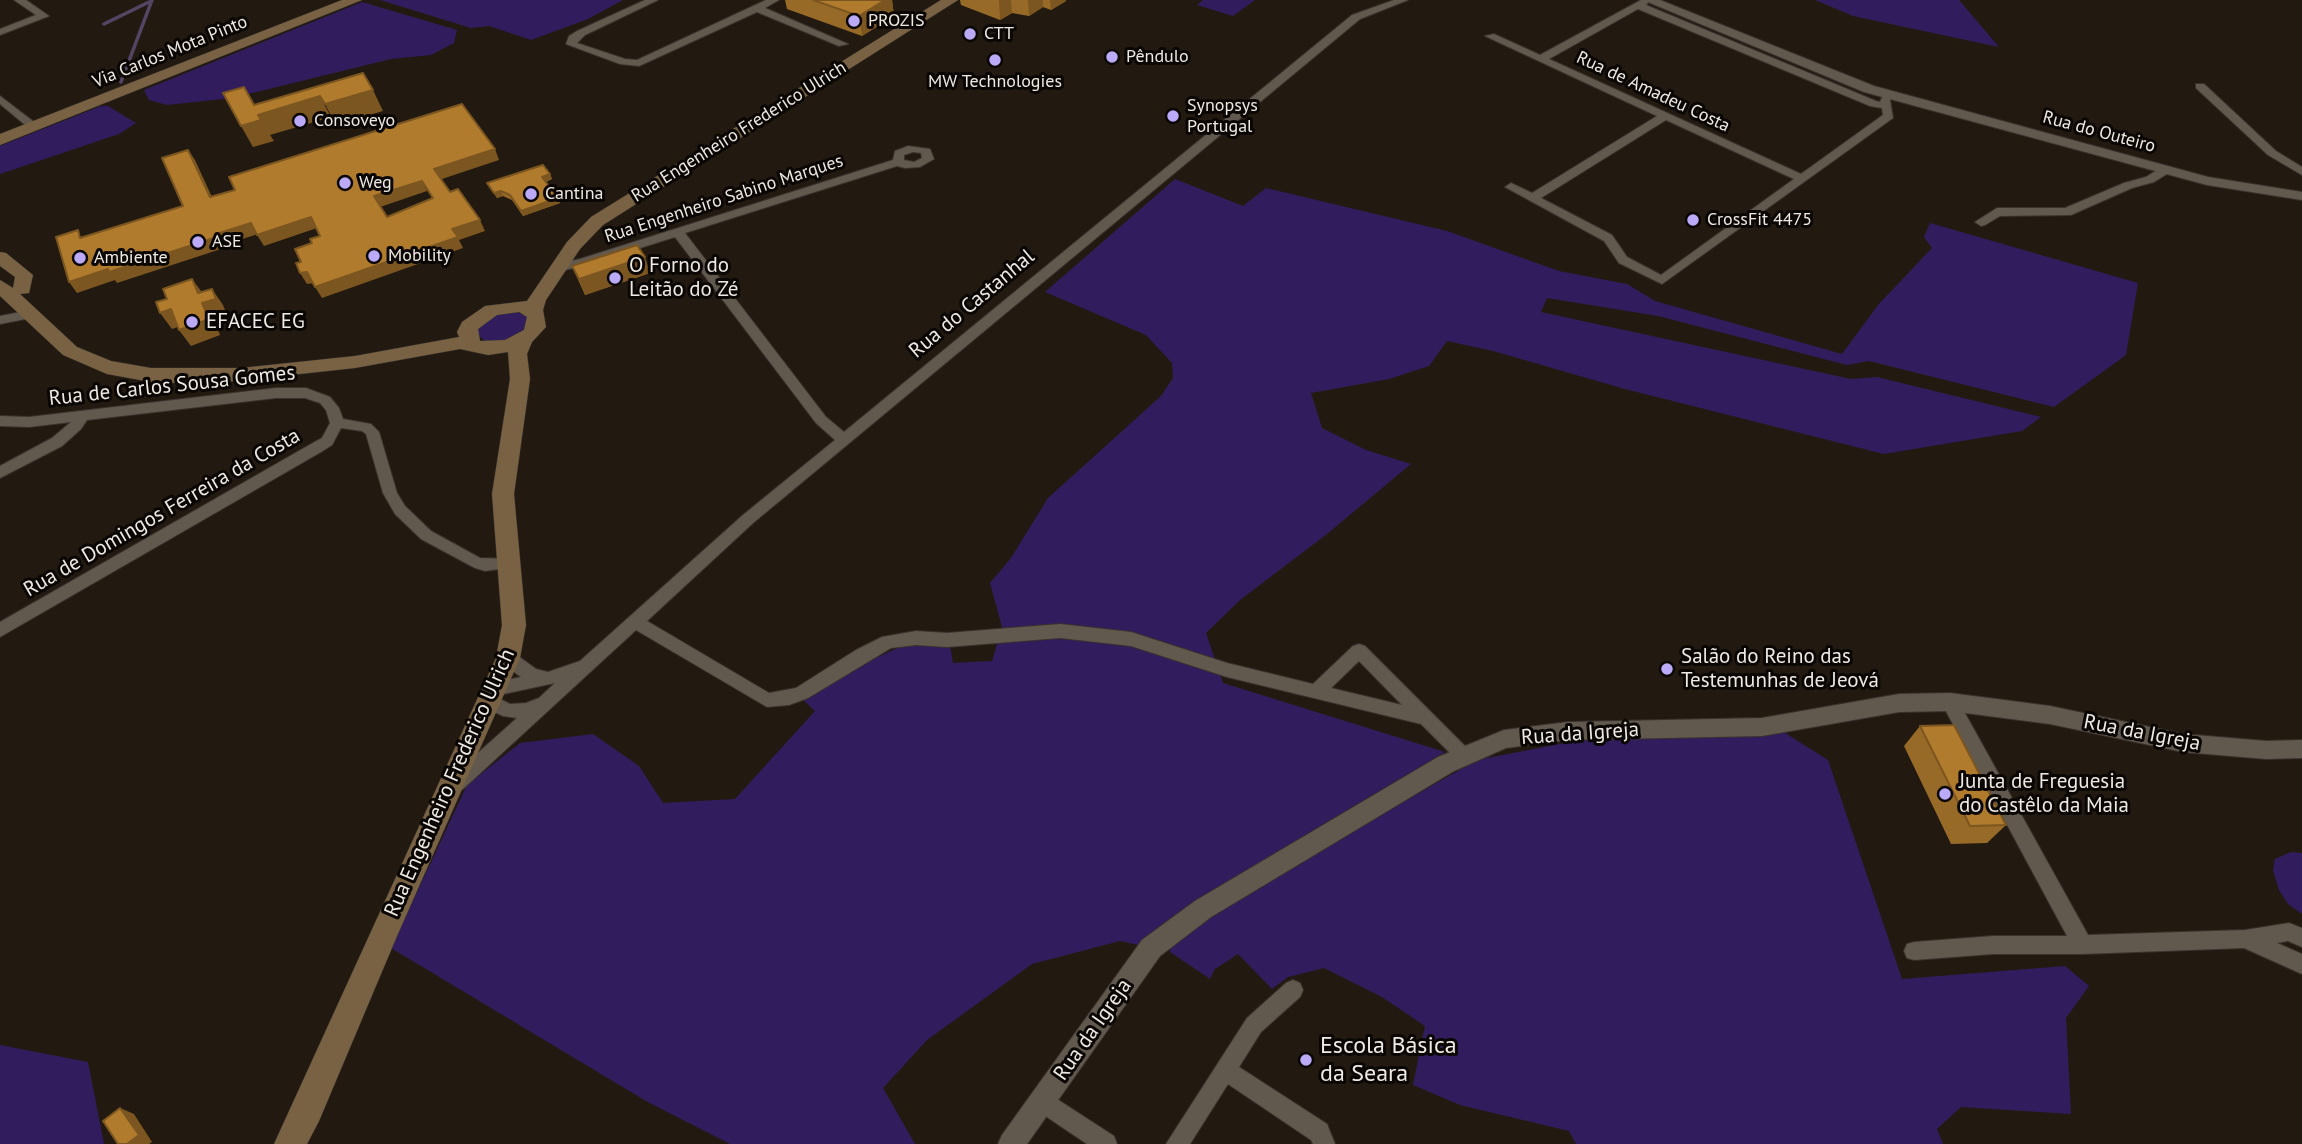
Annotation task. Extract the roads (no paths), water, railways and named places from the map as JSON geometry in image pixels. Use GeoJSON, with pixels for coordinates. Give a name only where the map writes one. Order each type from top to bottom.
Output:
{"type":"FeatureCollection","features":[{"type":"Feature","properties":{"kind":"main road","name":"Via Carlos Mota Pinto"},"geometry":{"type":"LineString","coordinates":[[0,140],[355,0]]}},
{"type":"Feature","properties":{"kind":"main road","name":"Rua Engenheiro Frederico Ulrich"},"geometry":{"type":"LineString","coordinates":[[289,1144],[309,1110],[384,933],[508,658],[514,625],[504,477],[519,388],[517,354],[523,340],[536,327],[538,320],[533,312],[537,300],[573,246],[597,221],[951,0]]}},
{"type":"Feature","properties":{"kind":"main road"},"geometry":{"type":"LineString","coordinates":[[0,257],[23,275],[8,295]]}},
{"type":"Feature","properties":{"kind":"main road"},"geometry":{"type":"LineString","coordinates":[[0,269],[8,295],[70,351],[107,366],[151,375],[207,377],[355,362],[451,344],[470,334],[482,314],[526,299],[548,286]]}},
{"type":"Feature","properties":{"kind":"main road"},"geometry":{"type":"LineString","coordinates":[[8,295],[82,344],[117,359],[166,369],[236,368],[358,354],[470,334],[488,349],[523,340]]}},
{"type":"Feature","properties":{"kind":"main road"},"geometry":{"type":"LineString","coordinates":[[502,307],[522,306],[533,312]]}},
{"type":"Feature","properties":{"kind":"main road"},"geometry":{"type":"LineString","coordinates":[[499,348],[518,362]]}},
{"type":"Feature","properties":{"kind":"street"},"geometry":{"type":"LineString","coordinates":[[0,32],[44,16],[19,0]]}},
{"type":"Feature","properties":{"kind":"street"},"geometry":{"type":"LineString","coordinates":[[653,0],[581,33],[571,41],[573,46],[624,62],[639,62],[774,0]]}},
{"type":"Feature","properties":{"kind":"street","name":"Rua do Castanhal"},"geometry":{"type":"LineString","coordinates":[[450,789],[748,519],[1356,17],[1403,0]]}},
{"type":"Feature","properties":{"kind":"street"},"geometry":{"type":"LineString","coordinates":[[1541,59],[1645,2]]}},
{"type":"Feature","properties":{"kind":"street","name":"Rua do Outeiro"},"geometry":{"type":"LineString","coordinates":[[1645,2],[1847,81],[1887,100],[2207,181],[2302,196]]}},
{"type":"Feature","properties":{"kind":"street"},"geometry":{"type":"LineString","coordinates":[[757,8],[842,44]]}},
{"type":"Feature","properties":{"kind":"street","name":"Rua de Amadeu Costa"},"geometry":{"type":"LineString","coordinates":[[1490,36],[1803,179]]}},
{"type":"Feature","properties":{"kind":"street"},"geometry":{"type":"LineString","coordinates":[[2200,86],[2272,153],[2302,172]]}},
{"type":"Feature","properties":{"kind":"street"},"geometry":{"type":"LineString","coordinates":[[0,99],[34,127]]}},
{"type":"Feature","properties":{"kind":"street"},"geometry":{"type":"LineString","coordinates":[[1511,187],[1608,238],[1623,260],[1662,280],[1889,116],[1887,100]]}},
{"type":"Feature","properties":{"kind":"street"},"geometry":{"type":"LineString","coordinates":[[1532,198],[1665,116]]}},
{"type":"Feature","properties":{"kind":"street","name":"Rua Engenheiro Sabino Marques"},"geometry":{"type":"LineString","coordinates":[[560,267],[898,162]]}},
{"type":"Feature","properties":{"kind":"street"},"geometry":{"type":"LineString","coordinates":[[1981,222],[1997,212],[2067,212],[2128,185],[2150,180],[2161,174],[2162,170]]}},
{"type":"Feature","properties":{"kind":"street"},"geometry":{"type":"LineString","coordinates":[[678,232],[821,420],[830,430],[845,439]]}},
{"type":"Feature","properties":{"kind":"street"},"geometry":{"type":"LineString","coordinates":[[0,320],[31,314]]}},
{"type":"Feature","properties":{"kind":"street","name":"Rua de Carlos Sousa Gomes"},"geometry":{"type":"LineString","coordinates":[[0,421],[29,422],[276,393],[306,393],[325,400],[332,408],[337,423]]}},
{"type":"Feature","properties":{"kind":"street"},"geometry":{"type":"LineString","coordinates":[[0,473],[57,442],[76,426],[82,416]]}},
{"type":"Feature","properties":{"kind":"street"},"geometry":{"type":"LineString","coordinates":[[337,423],[366,427],[372,432],[390,493],[400,510],[426,535],[475,562],[485,565],[508,563]]}},
{"type":"Feature","properties":{"kind":"street","name":"Rua de Domingos Ferreira da Costa"},"geometry":{"type":"LineString","coordinates":[[0,630],[316,448],[327,441],[337,423]]}},
{"type":"Feature","properties":{"kind":"street"},"geometry":{"type":"LineString","coordinates":[[634,621],[767,700],[789,698],[802,693],[888,642],[916,638],[947,640],[1060,631],[1099,633],[1132,639],[1179,656],[1314,693],[1425,718]]}},
{"type":"Feature","properties":{"kind":"street"},"geometry":{"type":"LineString","coordinates":[[1314,693],[1359,652],[1463,755]]}},
{"type":"Feature","properties":{"kind":"street"},"geometry":{"type":"LineString","coordinates":[[508,658],[531,675],[548,679]]}},
{"type":"Feature","properties":{"kind":"street","name":"Rua do Castanhal"},"geometry":{"type":"LineString","coordinates":[[491,695],[562,676],[584,666]]}},
{"type":"Feature","properties":{"kind":"street","name":"Rua do Castanhal"},"geometry":{"type":"LineString","coordinates":[[491,695],[509,711],[526,710],[548,702]]}},
{"type":"Feature","properties":{"kind":"street"},"geometry":{"type":"LineString","coordinates":[[1950,702],[2083,945]]}},
{"type":"Feature","properties":{"kind":"street","name":"Rua da Igreja"},"geometry":{"type":"LineString","coordinates":[[1011,1144],[1151,948],[1203,909],[1463,755],[1504,739],[1568,731],[1762,727],[1899,703],[1950,702],[2050,715],[2183,743],[2266,750],[2302,749]]}},
{"type":"Feature","properties":{"kind":"street"},"geometry":{"type":"LineString","coordinates":[[1914,951],[1993,945],[2083,945],[2245,939],[2289,932],[2302,938]]}},
{"type":"Feature","properties":{"kind":"street"},"geometry":{"type":"LineString","coordinates":[[2245,939],[2302,964]]}},
{"type":"Feature","properties":{"kind":"street"},"geometry":{"type":"LineString","coordinates":[[1177,1144],[1254,1025],[1293,990]]}},
{"type":"Feature","properties":{"kind":"street"},"geometry":{"type":"LineString","coordinates":[[1225,1070],[1319,1132],[1324,1144]]}},
{"type":"Feature","properties":{"kind":"street"},"geometry":{"type":"LineString","coordinates":[[1043,1101],[1106,1144]]}},
{"type":"Feature","properties":{"kind":"waterway"},"geometry":{"type":"LineString","coordinates":[[121,82],[152,0]]}},
{"type":"Feature","properties":{"kind":"waterway"},"geometry":{"type":"LineString","coordinates":[[104,24],[149,2]]}},
{"type":"Feature","properties":{"kind":"place","name":"PROZIS"},"geometry":{"type":"Point","coordinates":[854,21]}},
{"type":"Feature","properties":{"kind":"place","name":"CTT"},"geometry":{"type":"Point","coordinates":[970,34]}},
{"type":"Feature","properties":{"kind":"place","name":"Pêndulo"},"geometry":{"type":"Point","coordinates":[1112,57]}},
{"type":"Feature","properties":{"kind":"place","name":"MW Technologies"},"geometry":{"type":"Point","coordinates":[995,60]}},
{"type":"Feature","properties":{"kind":"place","name":"Synopsys Portugal"},"geometry":{"type":"Point","coordinates":[1173,116]}},
{"type":"Feature","properties":{"kind":"place","name":"Consoveyo"},"geometry":{"type":"Point","coordinates":[300,121]}},
{"type":"Feature","properties":{"kind":"place","name":"Weg"},"geometry":{"type":"Point","coordinates":[345,183]}},
{"type":"Feature","properties":{"kind":"place","name":"Cantina"},"geometry":{"type":"Point","coordinates":[531,194]}},
{"type":"Feature","properties":{"kind":"place","name":"CrossFit 4475"},"geometry":{"type":"Point","coordinates":[1693,220]}},
{"type":"Feature","properties":{"kind":"place","name":"ASE"},"geometry":{"type":"Point","coordinates":[198,242]}},
{"type":"Feature","properties":{"kind":"place","name":"Mobility"},"geometry":{"type":"Point","coordinates":[374,256]}},
{"type":"Feature","properties":{"kind":"place","name":"Ambiente"},"geometry":{"type":"Point","coordinates":[80,258]}},
{"type":"Feature","properties":{"kind":"place","name":"O Forno do Leitão do Zé"},"geometry":{"type":"Point","coordinates":[615,278]}},
{"type":"Feature","properties":{"kind":"place","name":"EFACEC EG"},"geometry":{"type":"Point","coordinates":[192,322]}},
{"type":"Feature","properties":{"kind":"place","name":"Salão do Reino das Testemunhas de Jeová"},"geometry":{"type":"Point","coordinates":[1667,669]}},
{"type":"Feature","properties":{"kind":"place","name":"Junta de Freguesia do Castêlo da Maia"},"geometry":{"type":"Point","coordinates":[1945,794]}},
{"type":"Feature","properties":{"kind":"place","name":"Escola Básica da Seara"},"geometry":{"type":"Point","coordinates":[1306,1060]}}]}
